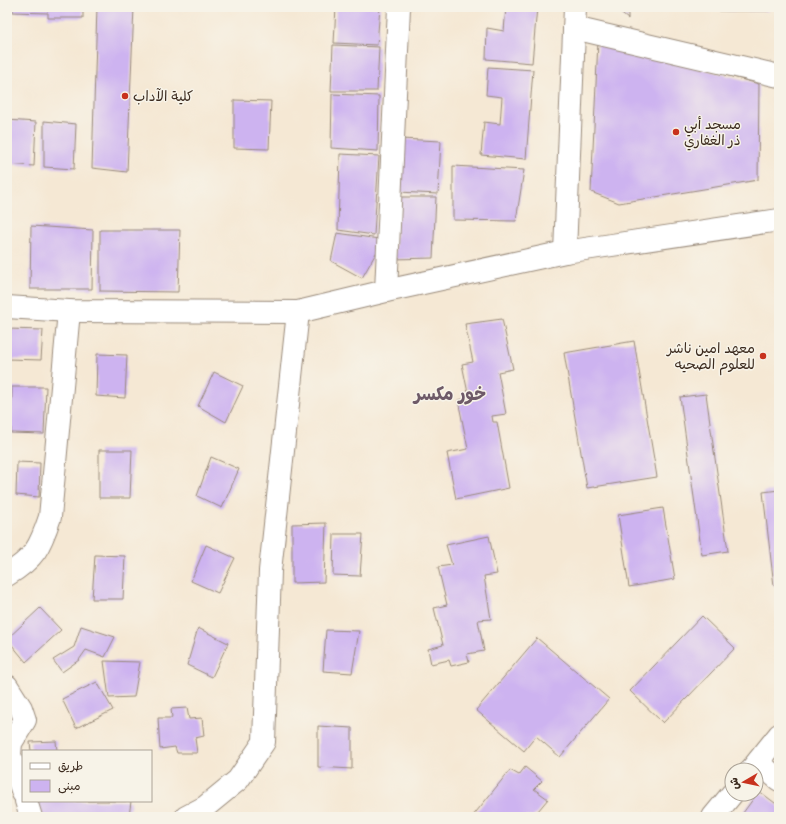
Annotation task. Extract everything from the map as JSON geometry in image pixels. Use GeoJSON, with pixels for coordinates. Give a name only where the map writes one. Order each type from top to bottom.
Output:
{"type":"FeatureCollection","features":[{"type":"Feature","properties":{"kind":"street"},"geometry":{"type":"LineString","coordinates":[[386,290],[399,7]]}},
{"type":"Feature","properties":{"kind":"street"},"geometry":{"type":"LineString","coordinates":[[565,252],[575,18],[779,76]]}},
{"type":"Feature","properties":{"kind":"street"},"geometry":{"type":"LineString","coordinates":[[7,307],[69,311],[298,312],[386,290],[565,252],[779,220]]}},
{"type":"Feature","properties":{"kind":"street"},"geometry":{"type":"LineString","coordinates":[[7,575],[23,565],[41,544],[50,517],[69,311]]}},
{"type":"Feature","properties":{"kind":"street"},"geometry":{"type":"LineString","coordinates":[[186,817],[205,807],[238,780],[264,742],[270,571],[298,312]]}},
{"type":"Feature","properties":{"kind":"street"},"geometry":{"type":"LineString","coordinates":[[7,686],[22,708],[25,720],[10,743],[10,755],[22,790]]}},
{"type":"Feature","properties":{"kind":"street"},"geometry":{"type":"LineString","coordinates":[[757,762],[779,735]]}},
{"type":"Feature","properties":{"kind":"street"},"geometry":{"type":"LineString","coordinates":[[764,772],[779,780]]}},
{"type":"Feature","properties":{"kind":"street"},"geometry":{"type":"LineString","coordinates":[[26,802],[31,817]]}},
{"type":"Feature","properties":{"kind":"street"},"geometry":{"type":"LineString","coordinates":[[713,817],[725,802]]}},
{"type":"Feature","properties":{"kind":"building"},"geometry":{"type":"Polygon","coordinates":[[[13,7],[83,7],[83,18],[48,18],[48,13],[13,12],[13,7]]]}},
{"type":"Feature","properties":{"kind":"building"},"geometry":{"type":"Polygon","coordinates":[[[97,7],[134,7],[127,172],[92,168],[97,7]]]}},
{"type":"Feature","properties":{"kind":"building"},"geometry":{"type":"Polygon","coordinates":[[[336,7],[380,7],[377,45],[334,43],[336,7]]]}},
{"type":"Feature","properties":{"kind":"building"},"geometry":{"type":"Polygon","coordinates":[[[506,7],[537,7],[532,63],[486,59],[487,28],[504,31],[506,7]]]}},
{"type":"Feature","properties":{"kind":"building"},"geometry":{"type":"Polygon","coordinates":[[[613,7],[628,7],[628,19],[613,7]]]}},
{"type":"Feature","properties":{"kind":"building"},"geometry":{"type":"Polygon","coordinates":[[[720,7],[768,7],[768,11],[720,11],[720,7]]]}},
{"type":"Feature","properties":{"kind":"building","name":"مسجد أبي ذر الغفاري"},"geometry":{"type":"Polygon","coordinates":[[[598,41],[759,84],[758,180],[619,203],[591,192],[598,41]]]}},
{"type":"Feature","properties":{"kind":"building"},"geometry":{"type":"Polygon","coordinates":[[[333,45],[379,47],[377,91],[331,91],[333,45]]]}},
{"type":"Feature","properties":{"kind":"building"},"geometry":{"type":"Polygon","coordinates":[[[488,67],[533,70],[526,159],[481,155],[484,122],[500,124],[502,97],[486,95],[488,67]]]}},
{"type":"Feature","properties":{"kind":"building"},"geometry":{"type":"Polygon","coordinates":[[[332,94],[379,96],[378,151],[331,148],[332,94]]]}},
{"type":"Feature","properties":{"kind":"building"},"geometry":{"type":"Polygon","coordinates":[[[234,100],[271,101],[269,149],[234,148],[234,100]]]}},
{"type":"Feature","properties":{"kind":"building"},"geometry":{"type":"Polygon","coordinates":[[[7,120],[36,122],[34,166],[7,164],[7,120]]]}},
{"type":"Feature","properties":{"kind":"building"},"geometry":{"type":"Polygon","coordinates":[[[44,121],[76,124],[74,169],[44,167],[44,121]]]}},
{"type":"Feature","properties":{"kind":"building"},"geometry":{"type":"Polygon","coordinates":[[[400,139],[441,141],[438,194],[398,192],[400,139]]]}},
{"type":"Feature","properties":{"kind":"building"},"geometry":{"type":"Polygon","coordinates":[[[340,154],[379,156],[374,235],[338,230],[340,154]]]}},
{"type":"Feature","properties":{"kind":"building"},"geometry":{"type":"Polygon","coordinates":[[[453,166],[524,170],[516,221],[453,220],[453,166]]]}},
{"type":"Feature","properties":{"kind":"building"},"geometry":{"type":"Polygon","coordinates":[[[397,197],[436,197],[433,258],[395,259],[397,197]]]}},
{"type":"Feature","properties":{"kind":"building"},"geometry":{"type":"Polygon","coordinates":[[[31,226],[93,230],[92,289],[30,289],[31,226]]]}},
{"type":"Feature","properties":{"kind":"building"},"geometry":{"type":"Polygon","coordinates":[[[100,230],[180,230],[178,292],[100,291],[100,230]]]}},
{"type":"Feature","properties":{"kind":"building"},"geometry":{"type":"Polygon","coordinates":[[[337,233],[379,239],[380,246],[362,278],[331,261],[337,233]]]}},
{"type":"Feature","properties":{"kind":"building"},"geometry":{"type":"Polygon","coordinates":[[[502,319],[513,369],[498,372],[506,414],[492,416],[493,422],[497,422],[509,488],[456,499],[447,453],[468,449],[458,400],[469,398],[462,364],[473,362],[465,324],[502,319]]]}},
{"type":"Feature","properties":{"kind":"building"},"geometry":{"type":"Polygon","coordinates":[[[7,329],[43,330],[41,360],[7,359],[7,329]]]}},
{"type":"Feature","properties":{"kind":"building"},"geometry":{"type":"Polygon","coordinates":[[[634,341],[657,477],[587,488],[564,353],[634,341]]]}},
{"type":"Feature","properties":{"kind":"building"},"geometry":{"type":"Polygon","coordinates":[[[97,354],[127,355],[125,398],[96,396],[97,354]]]}},
{"type":"Feature","properties":{"kind":"building"},"geometry":{"type":"Polygon","coordinates":[[[214,372],[243,386],[226,422],[198,406],[214,372]]]}},
{"type":"Feature","properties":{"kind":"building"},"geometry":{"type":"Polygon","coordinates":[[[12,387],[46,387],[44,434],[11,433],[12,387]]]}},
{"type":"Feature","properties":{"kind":"building"},"geometry":{"type":"Polygon","coordinates":[[[706,394],[728,551],[702,555],[680,397],[706,394]]]}},
{"type":"Feature","properties":{"kind":"building"},"geometry":{"type":"Polygon","coordinates":[[[99,450],[132,450],[130,498],[99,498],[99,450]]]}},
{"type":"Feature","properties":{"kind":"building"},"geometry":{"type":"Polygon","coordinates":[[[211,457],[239,469],[222,508],[197,496],[211,457]]]}},
{"type":"Feature","properties":{"kind":"building"},"geometry":{"type":"Polygon","coordinates":[[[17,462],[40,463],[39,497],[16,495],[17,462]]]}},
{"type":"Feature","properties":{"kind":"building"},"geometry":{"type":"Polygon","coordinates":[[[779,490],[779,585],[774,586],[763,492],[779,490]]]}},
{"type":"Feature","properties":{"kind":"building"},"geometry":{"type":"Polygon","coordinates":[[[663,508],[675,579],[629,587],[618,515],[663,508]]]}},
{"type":"Feature","properties":{"kind":"building"},"geometry":{"type":"Polygon","coordinates":[[[326,523],[324,582],[292,583],[292,524],[326,523]]]}},
{"type":"Feature","properties":{"kind":"building"},"geometry":{"type":"Polygon","coordinates":[[[334,534],[363,534],[360,576],[333,575],[334,534]]]}},
{"type":"Feature","properties":{"kind":"building"},"geometry":{"type":"Polygon","coordinates":[[[489,536],[497,574],[484,576],[491,619],[478,620],[484,651],[467,654],[469,662],[451,666],[449,660],[431,664],[428,649],[443,645],[434,608],[447,605],[438,567],[452,565],[446,545],[489,536]]]}},
{"type":"Feature","properties":{"kind":"building"},"geometry":{"type":"Polygon","coordinates":[[[206,545],[235,558],[218,593],[191,581],[206,545]]]}},
{"type":"Feature","properties":{"kind":"building"},"geometry":{"type":"Polygon","coordinates":[[[95,555],[125,556],[123,599],[92,599],[95,555]]]}},
{"type":"Feature","properties":{"kind":"building"},"geometry":{"type":"Polygon","coordinates":[[[40,608],[61,630],[26,662],[7,639],[40,608]]]}},
{"type":"Feature","properties":{"kind":"building"},"geometry":{"type":"Polygon","coordinates":[[[702,616],[735,648],[663,723],[630,691],[702,616]]]}},
{"type":"Feature","properties":{"kind":"building"},"geometry":{"type":"Polygon","coordinates":[[[81,626],[115,637],[105,657],[86,650],[79,660],[62,672],[53,660],[74,647],[81,626]]]}},
{"type":"Feature","properties":{"kind":"building"},"geometry":{"type":"Polygon","coordinates":[[[198,628],[228,643],[212,677],[187,665],[198,628]]]}},
{"type":"Feature","properties":{"kind":"building"},"geometry":{"type":"Polygon","coordinates":[[[326,630],[359,631],[352,673],[323,671],[326,630]]]}},
{"type":"Feature","properties":{"kind":"building"},"geometry":{"type":"Polygon","coordinates":[[[537,638],[609,699],[560,757],[536,736],[524,751],[476,710],[537,638]]]}},
{"type":"Feature","properties":{"kind":"building"},"geometry":{"type":"Polygon","coordinates":[[[104,661],[140,662],[134,697],[109,698],[104,661]]]}},
{"type":"Feature","properties":{"kind":"building"},"geometry":{"type":"Polygon","coordinates":[[[97,682],[113,710],[76,728],[62,699],[97,682]]]}},
{"type":"Feature","properties":{"kind":"building"},"geometry":{"type":"Polygon","coordinates":[[[187,708],[189,719],[202,718],[204,736],[195,738],[197,753],[177,753],[175,747],[160,749],[158,718],[172,718],[171,709],[187,708]]]}},
{"type":"Feature","properties":{"kind":"building"},"geometry":{"type":"Polygon","coordinates":[[[318,726],[352,728],[352,769],[318,767],[318,726]]]}},
{"type":"Feature","properties":{"kind":"building"},"geometry":{"type":"Polygon","coordinates":[[[56,741],[57,750],[31,750],[30,742],[56,741]]]}},
{"type":"Feature","properties":{"kind":"building"},"geometry":{"type":"Polygon","coordinates":[[[525,767],[542,781],[534,789],[548,799],[533,817],[472,817],[510,770],[519,775],[525,767]]]}},
{"type":"Feature","properties":{"kind":"building"},"geometry":{"type":"Polygon","coordinates":[[[764,795],[779,806],[779,817],[740,817],[751,802],[764,802],[764,795]]]}},
{"type":"Feature","properties":{"kind":"building"},"geometry":{"type":"Polygon","coordinates":[[[37,802],[131,802],[129,817],[41,817],[37,802]]]}},
{"type":"Feature","properties":{"kind":"place","name":"كلية الآداب"},"geometry":{"type":"Point","coordinates":[125,96]}},
{"type":"Feature","properties":{"kind":"place","name":"مسجد أبي ذر الغفاري"},"geometry":{"type":"Point","coordinates":[676,132]}},
{"type":"Feature","properties":{"kind":"place","name":"معهد امين ناشر للعلوم الصحيه"},"geometry":{"type":"Point","coordinates":[763,356]}},
{"type":"Feature","properties":{"kind":"district","name":"خور مكسر"},"geometry":{"type":"Point","coordinates":[450,394]}}]}
